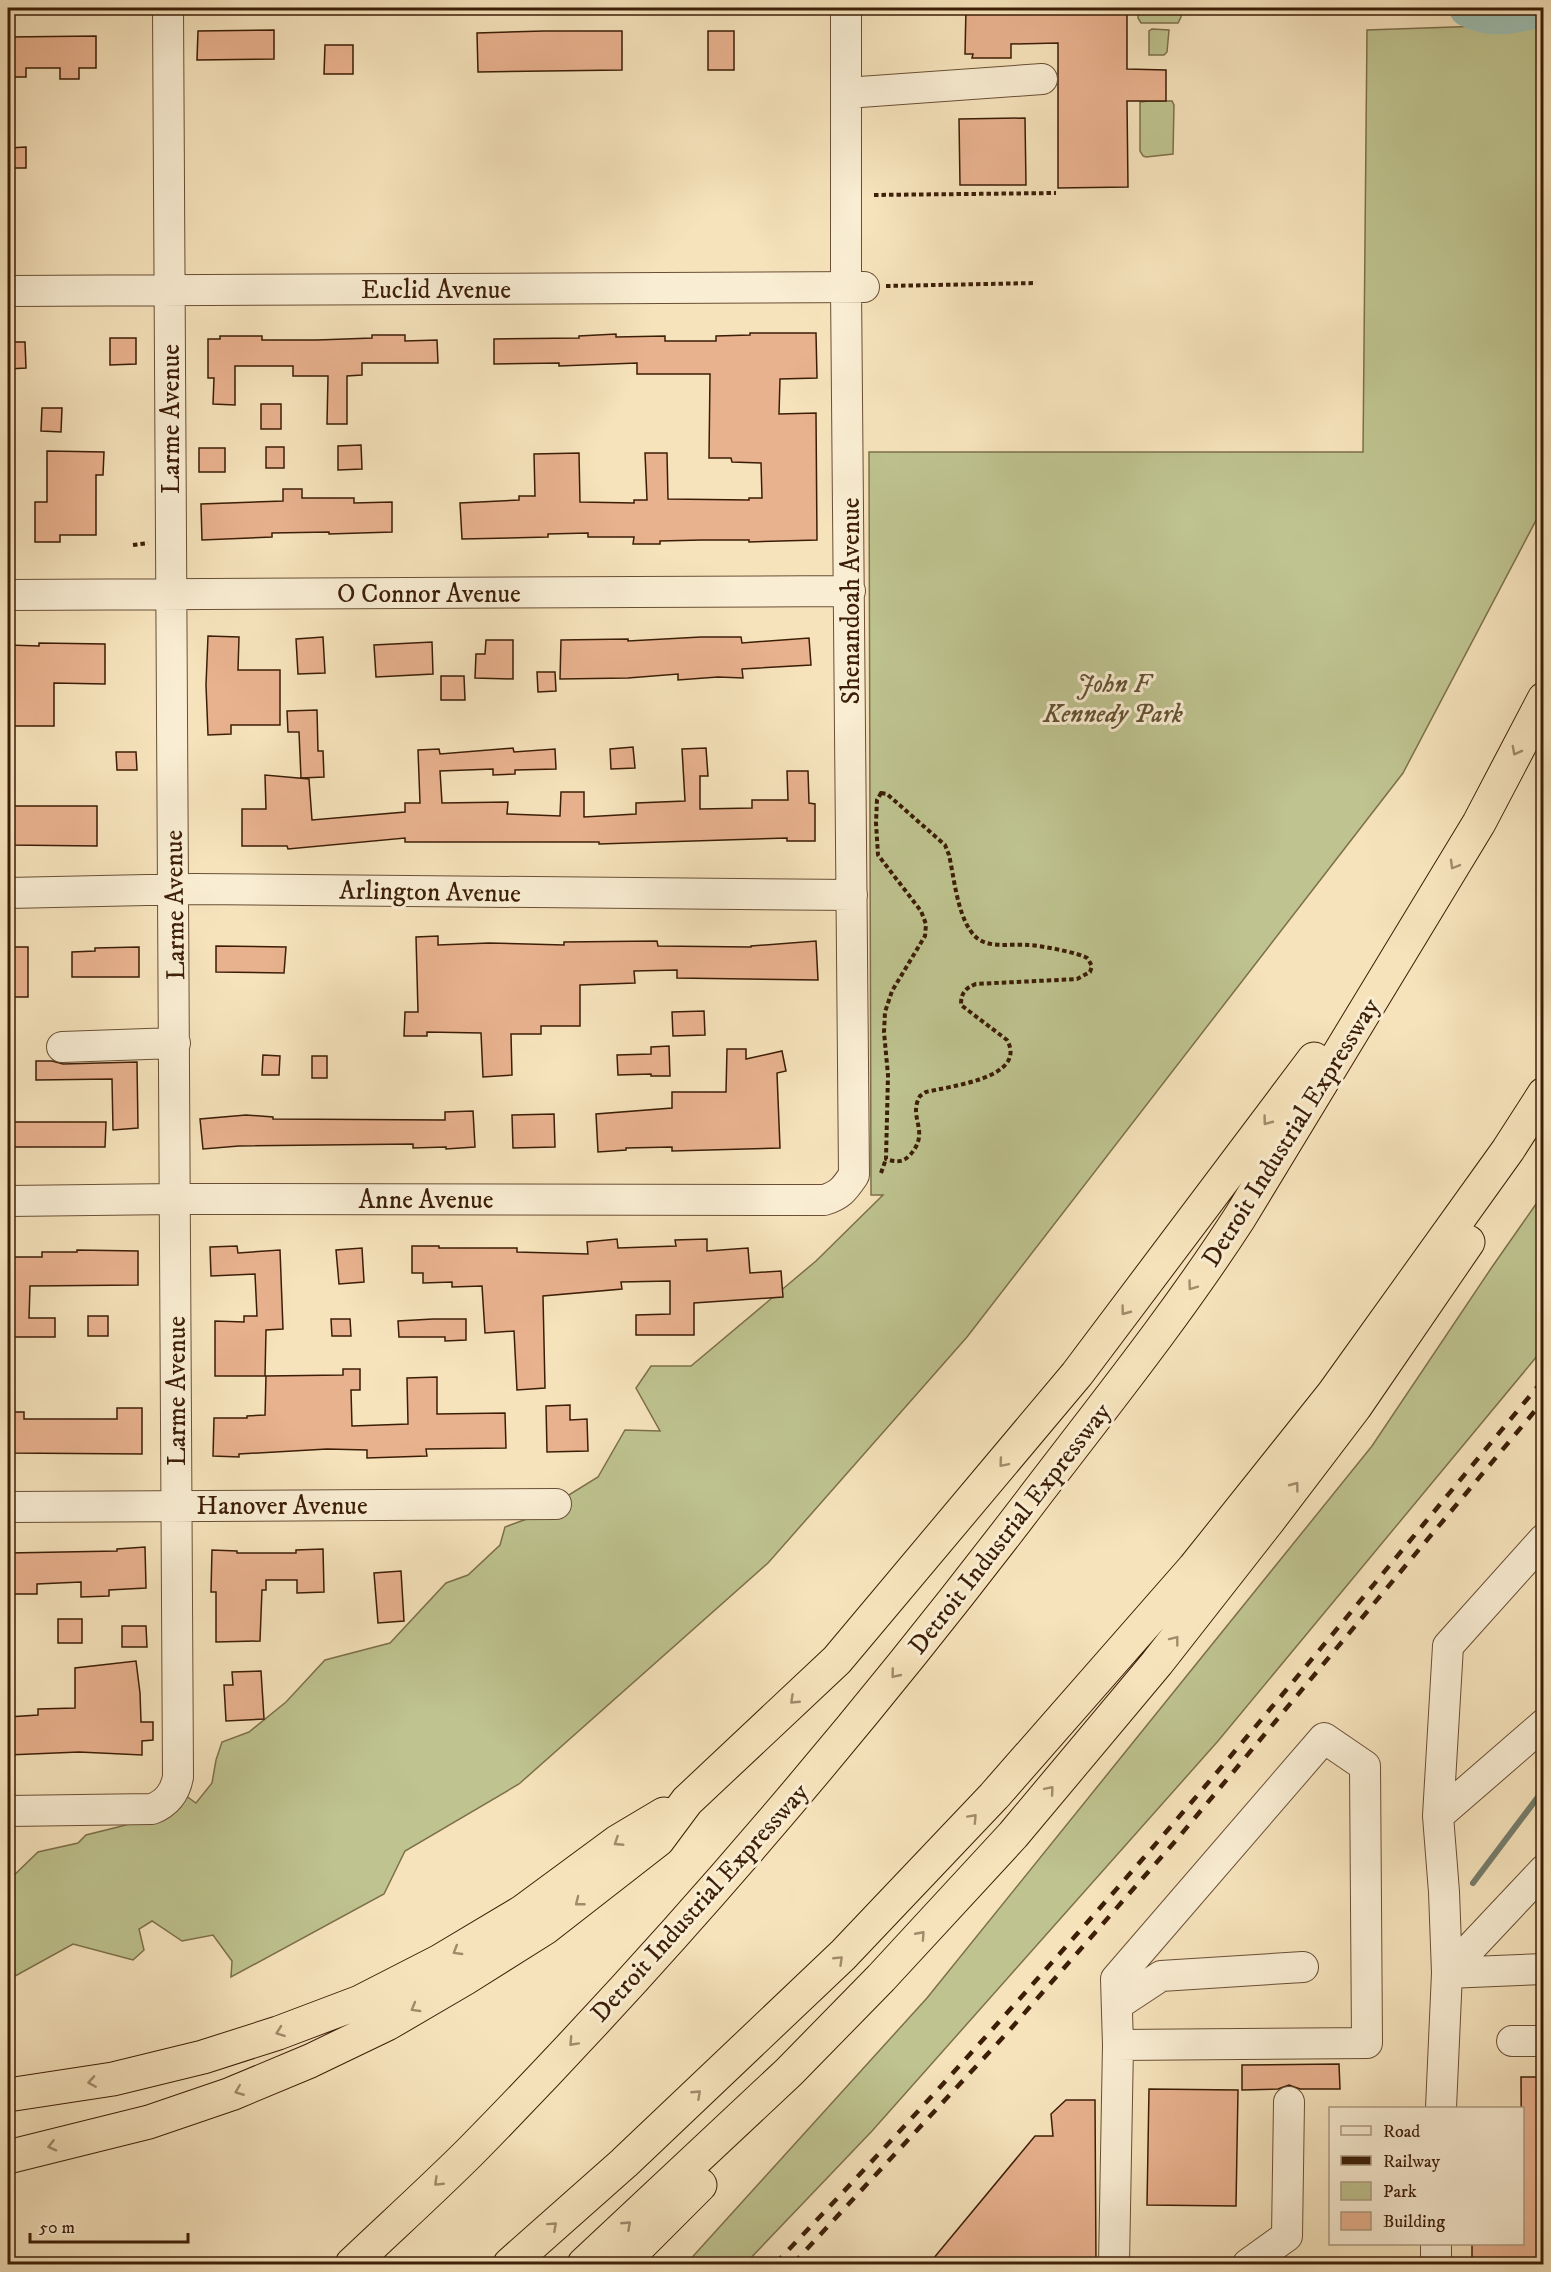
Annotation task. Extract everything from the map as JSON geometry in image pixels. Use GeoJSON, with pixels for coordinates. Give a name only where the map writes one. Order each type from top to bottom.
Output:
{"type":"FeatureCollection","features":[{"type":"Feature","properties":{"kind":"highway","name":"Detroit Industrial Expressway"},"geometry":{"type":"LineString","coordinates":[[352,2265],[470,2151],[707,1897],[951,1607],[1123,1382],[1222,1245],[1479,823],[1544,699]]}},
{"type":"Feature","properties":{"kind":"highway"},"geometry":{"type":"LineString","coordinates":[[8,2157],[149,2122],[231,2094],[310,2061],[387,2024],[545,1928],[658,1840],[687,1801],[837,1660],[1077,1374],[1429,907]]}},
{"type":"Feature","properties":{"kind":"highway"},"geometry":{"type":"LineString","coordinates":[[510,2265],[624,2163],[843,1955],[994,1796],[1194,1568],[1333,1394],[1508,1150],[1544,1095]]}},
{"type":"Feature","properties":{"kind":"highway"},"geometry":{"type":"LineString","coordinates":[[584,2265],[781,2080],[881,1978],[1012,1835],[1157,1663],[1355,1407],[1467,1246],[1508,1150]]}},
{"type":"Feature","properties":{"kind":"highway"},"geometry":{"type":"LineString","coordinates":[[8,2095],[113,2079],[203,2057],[278,2034],[360,2002],[440,1960],[522,1912],[617,1842],[687,1801]]}},
{"type":"Feature","properties":{"kind":"highway"},"geometry":{"type":"LineString","coordinates":[[621,2265],[827,2053],[881,1978]]}},
{"type":"Feature","properties":{"kind":"street","name":"Larme Avenue"},"geometry":{"type":"LineString","coordinates":[[8,1810],[152,1809],[173,1794],[178,1777],[168,8]]}},
{"type":"Feature","properties":{"kind":"street","name":"Shenandoah Avenue"},"geometry":{"type":"LineString","coordinates":[[843,1192],[854,1175],[850,591],[863,287],[846,93],[846,8]]}},
{"type":"Feature","properties":{"kind":"street"},"geometry":{"type":"LineString","coordinates":[[846,93],[1042,79]]}},
{"type":"Feature","properties":{"kind":"street","name":"Euclid Avenue"},"geometry":{"type":"LineString","coordinates":[[8,291],[863,287]]}},
{"type":"Feature","properties":{"kind":"street","name":"O Connor Avenue"},"geometry":{"type":"LineString","coordinates":[[8,595],[850,591]]}},
{"type":"Feature","properties":{"kind":"street","name":"Arlington Avenue"},"geometry":{"type":"LineString","coordinates":[[8,893],[174,890],[852,895]]}},
{"type":"Feature","properties":{"kind":"street"},"geometry":{"type":"LineString","coordinates":[[62,1047],[175,1043]]}},
{"type":"Feature","properties":{"kind":"street","name":"Anne Avenue"},"geometry":{"type":"LineString","coordinates":[[8,1201],[824,1200],[843,1192]]}},
{"type":"Feature","properties":{"kind":"street","name":"Hanover Avenue"},"geometry":{"type":"LineString","coordinates":[[8,1507],[556,1504]]}},
{"type":"Feature","properties":{"kind":"street"},"geometry":{"type":"LineString","coordinates":[[1441,2107],[1447,1972],[1438,1816],[1448,1646],[1544,1539]]}},
{"type":"Feature","properties":{"kind":"street"},"geometry":{"type":"LineString","coordinates":[[1438,1816],[1544,1724]]}},
{"type":"Feature","properties":{"kind":"street"},"geometry":{"type":"LineString","coordinates":[[1114,2265],[1118,2045],[1116,1979],[1324,1737],[1365,1766],[1367,2043],[1118,2045]]}},
{"type":"Feature","properties":{"kind":"street"},"geometry":{"type":"LineString","coordinates":[[1447,1972],[1544,1870]]}},
{"type":"Feature","properties":{"kind":"street"},"geometry":{"type":"LineString","coordinates":[[1117,2005],[1161,1976],[1303,1967]]}},
{"type":"Feature","properties":{"kind":"street"},"geometry":{"type":"LineString","coordinates":[[1447,1972],[1544,1969]]}},
{"type":"Feature","properties":{"kind":"street"},"geometry":{"type":"LineString","coordinates":[[1512,2041],[1544,2041]]}},
{"type":"Feature","properties":{"kind":"street"},"geometry":{"type":"LineString","coordinates":[[1248,2265],[1287,2236],[1289,2102]]}},
{"type":"Feature","properties":{"kind":"street"},"geometry":{"type":"LineString","coordinates":[[1436,2245],[1436,2265]]}},
{"type":"Feature","properties":{"kind":"path"},"geometry":{"type":"LineString","coordinates":[[874,195],[1056,193]]}},
{"type":"Feature","properties":{"kind":"path"},"geometry":{"type":"LineString","coordinates":[[863,287],[1036,284]]}},
{"type":"Feature","properties":{"kind":"path"},"geometry":{"type":"LineString","coordinates":[[134,545],[150,542]]}},
{"type":"Feature","properties":{"kind":"path"},"geometry":{"type":"LineString","coordinates":[[881,793],[886,794],[945,845],[964,919],[971,932],[982,942],[993,945],[1029,945],[1070,953],[1088,959],[1092,966],[1090,972],[1077,979],[976,984],[967,987],[961,996],[961,1005],[1007,1040],[1012,1048],[1011,1059],[1003,1068],[990,1075],[926,1092],[920,1096],[916,1108],[920,1138],[916,1148],[905,1160],[896,1162],[886,1159],[888,1075],[884,1032],[885,1012],[892,991],[925,936],[926,924],[921,911],[878,855],[876,845],[877,800],[881,793]]}},
{"type":"Feature","properties":{"kind":"green space"},"geometry":{"type":"Polygon","coordinates":[[[1138,8],[1181,8],[1181,17],[1178,23],[1141,23],[1138,18],[1138,8]]]}},
{"type":"Feature","properties":{"kind":"green space","name":"John F Kennedy Park"},"geometry":{"type":"Polygon","coordinates":[[[1543,24],[1543,507],[1403,773],[967,1337],[768,1563],[519,1784],[405,1851],[384,1894],[231,1977],[232,1961],[213,1935],[182,1941],[152,1921],[139,1929],[144,1950],[133,1960],[73,1944],[8,1980],[8,1881],[38,1852],[78,1843],[86,1835],[172,1810],[186,1796],[196,1803],[212,1783],[222,1742],[249,1732],[286,1702],[325,1660],[390,1643],[446,1583],[468,1575],[500,1545],[505,1527],[535,1516],[598,1477],[625,1430],[660,1431],[636,1388],[651,1366],[691,1366],[816,1261],[883,1195],[871,1195],[869,452],[1363,452],[1367,30],[1543,24]]]}},
{"type":"Feature","properties":{"kind":"green space"},"geometry":{"type":"Polygon","coordinates":[[[1152,29],[1169,30],[1167,52],[1164,55],[1149,55],[1149,31],[1152,29]]]}},
{"type":"Feature","properties":{"kind":"green space"},"geometry":{"type":"Polygon","coordinates":[[[1172,101],[1174,105],[1173,154],[1146,157],[1140,151],[1140,102],[1172,101]]]}},
{"type":"Feature","properties":{"kind":"green space"},"geometry":{"type":"Polygon","coordinates":[[[1543,1194],[1543,1349],[1218,1741],[872,2131],[745,2264],[686,2264],[927,1998],[1372,1446],[1543,1194]]]}},
{"type":"Feature","properties":{"kind":"building"},"geometry":{"type":"Polygon","coordinates":[[[966,8],[1127,8],[1127,69],[1166,70],[1166,101],[1127,101],[1128,187],[1058,188],[1058,43],[1011,44],[1011,58],[972,58],[973,54],[965,54],[966,8]]]}},
{"type":"Feature","properties":{"kind":"building"},"geometry":{"type":"Polygon","coordinates":[[[274,30],[274,59],[197,60],[198,31],[274,30]]]}},
{"type":"Feature","properties":{"kind":"building"},"geometry":{"type":"Polygon","coordinates":[[[622,31],[622,70],[478,72],[477,33],[622,31]]]}},
{"type":"Feature","properties":{"kind":"building"},"geometry":{"type":"Polygon","coordinates":[[[708,31],[734,31],[734,70],[708,70],[708,31]]]}},
{"type":"Feature","properties":{"kind":"building"},"geometry":{"type":"Polygon","coordinates":[[[96,36],[96,68],[79,68],[79,79],[60,79],[60,68],[26,68],[26,77],[8,77],[8,37],[96,36]]]}},
{"type":"Feature","properties":{"kind":"building"},"geometry":{"type":"Polygon","coordinates":[[[325,45],[353,45],[353,74],[324,74],[325,45]]]}},
{"type":"Feature","properties":{"kind":"building"},"geometry":{"type":"Polygon","coordinates":[[[1025,118],[1026,185],[960,185],[959,119],[1025,118]]]}},
{"type":"Feature","properties":{"kind":"building"},"geometry":{"type":"Polygon","coordinates":[[[26,147],[26,168],[8,168],[8,148],[26,147]]]}},
{"type":"Feature","properties":{"kind":"building"},"geometry":{"type":"Polygon","coordinates":[[[750,333],[816,333],[817,378],[780,379],[779,414],[816,413],[817,540],[749,542],[749,540],[701,540],[633,544],[634,537],[588,537],[588,533],[548,534],[548,537],[462,539],[460,503],[519,500],[519,496],[535,496],[534,454],[579,453],[580,502],[634,503],[634,500],[647,500],[645,453],[667,453],[668,499],[749,500],[749,498],[762,498],[761,463],[732,462],[731,458],[709,458],[710,374],[637,374],[637,363],[559,366],[559,363],[494,364],[494,339],[579,338],[579,336],[616,334],[616,337],[665,336],[665,341],[716,341],[716,336],[750,335],[750,333]]]}},
{"type":"Feature","properties":{"kind":"building"},"geometry":{"type":"Polygon","coordinates":[[[372,335],[405,335],[405,341],[437,340],[438,363],[362,363],[362,375],[347,376],[347,424],[327,424],[328,376],[293,376],[293,366],[235,366],[235,405],[213,404],[214,378],[208,378],[208,339],[220,339],[220,336],[262,336],[262,340],[317,340],[372,338],[372,335]]]}},
{"type":"Feature","properties":{"kind":"building"},"geometry":{"type":"Polygon","coordinates":[[[110,338],[136,338],[136,364],[110,365],[110,338]]]}},
{"type":"Feature","properties":{"kind":"building"},"geometry":{"type":"Polygon","coordinates":[[[8,342],[25,342],[26,368],[8,369],[8,342]]]}},
{"type":"Feature","properties":{"kind":"building"},"geometry":{"type":"Polygon","coordinates":[[[261,404],[281,404],[281,429],[261,429],[261,404]]]}},
{"type":"Feature","properties":{"kind":"building"},"geometry":{"type":"Polygon","coordinates":[[[42,408],[62,408],[61,432],[41,431],[42,408]]]}},
{"type":"Feature","properties":{"kind":"building"},"geometry":{"type":"Polygon","coordinates":[[[361,445],[362,469],[338,470],[338,446],[361,445]]]}},
{"type":"Feature","properties":{"kind":"building"},"geometry":{"type":"Polygon","coordinates":[[[266,447],[284,447],[284,468],[266,468],[266,447]]]}},
{"type":"Feature","properties":{"kind":"building"},"geometry":{"type":"Polygon","coordinates":[[[199,448],[225,448],[225,472],[199,472],[199,448]]]}},
{"type":"Feature","properties":{"kind":"building"},"geometry":{"type":"Polygon","coordinates":[[[47,451],[104,452],[103,475],[96,475],[96,535],[60,535],[60,542],[35,542],[35,502],[47,502],[47,451]]]}},
{"type":"Feature","properties":{"kind":"building"},"geometry":{"type":"Polygon","coordinates":[[[283,489],[302,489],[302,498],[354,498],[354,503],[392,502],[392,532],[272,533],[272,537],[202,540],[201,504],[283,501],[283,489]]]}},
{"type":"Feature","properties":{"kind":"building"},"geometry":{"type":"Polygon","coordinates":[[[208,636],[239,637],[238,670],[280,670],[280,725],[231,725],[231,734],[208,735],[206,685],[208,636]]]}},
{"type":"Feature","properties":{"kind":"building"},"geometry":{"type":"Polygon","coordinates":[[[323,637],[325,673],[298,674],[296,639],[323,637]]]}},
{"type":"Feature","properties":{"kind":"building"},"geometry":{"type":"Polygon","coordinates":[[[741,637],[742,643],[809,638],[811,665],[742,669],[743,678],[678,680],[678,674],[628,678],[560,679],[561,640],[628,639],[628,641],[741,637]]]}},
{"type":"Feature","properties":{"kind":"building"},"geometry":{"type":"Polygon","coordinates":[[[486,640],[513,640],[513,679],[475,678],[476,654],[485,654],[486,640]]]}},
{"type":"Feature","properties":{"kind":"building"},"geometry":{"type":"Polygon","coordinates":[[[432,642],[433,674],[376,677],[374,645],[432,642]]]}},
{"type":"Feature","properties":{"kind":"building"},"geometry":{"type":"Polygon","coordinates":[[[39,643],[105,644],[105,684],[54,683],[54,726],[8,726],[8,645],[39,646],[39,643]]]}},
{"type":"Feature","properties":{"kind":"building"},"geometry":{"type":"Polygon","coordinates":[[[537,672],[555,672],[556,691],[538,692],[537,672]]]}},
{"type":"Feature","properties":{"kind":"building"},"geometry":{"type":"Polygon","coordinates":[[[441,676],[464,676],[465,700],[441,700],[441,676]]]}},
{"type":"Feature","properties":{"kind":"building"},"geometry":{"type":"Polygon","coordinates":[[[317,710],[318,751],[323,751],[324,777],[301,778],[299,732],[288,732],[287,711],[317,710]]]}},
{"type":"Feature","properties":{"kind":"building"},"geometry":{"type":"Polygon","coordinates":[[[633,747],[635,768],[611,769],[610,749],[633,747]]]}},
{"type":"Feature","properties":{"kind":"building"},"geometry":{"type":"Polygon","coordinates":[[[513,748],[514,752],[555,749],[556,769],[515,770],[515,774],[493,775],[493,769],[440,771],[442,803],[508,802],[507,814],[560,816],[561,792],[584,792],[584,817],[636,814],[636,803],[685,801],[682,749],[706,748],[708,776],[700,776],[700,809],[752,808],[752,800],[788,800],[787,771],[808,771],[809,803],[815,804],[815,841],[787,841],[787,838],[599,844],[599,842],[405,842],[405,838],[288,849],[287,846],[242,846],[242,809],[266,809],[265,775],[309,779],[312,820],[405,812],[405,803],[420,803],[418,750],[439,749],[440,754],[513,748]]]}},
{"type":"Feature","properties":{"kind":"building"},"geometry":{"type":"Polygon","coordinates":[[[116,752],[136,752],[137,770],[117,770],[116,752]]]}},
{"type":"Feature","properties":{"kind":"building"},"geometry":{"type":"Polygon","coordinates":[[[8,806],[97,806],[97,846],[8,845],[8,806]]]}},
{"type":"Feature","properties":{"kind":"building"},"geometry":{"type":"Polygon","coordinates":[[[438,936],[438,945],[489,943],[564,945],[564,942],[657,941],[658,946],[751,947],[816,941],[818,980],[677,978],[677,970],[634,971],[635,983],[580,985],[580,1026],[541,1026],[541,1034],[511,1034],[512,1075],[483,1077],[481,1033],[427,1032],[427,1036],[404,1036],[405,1012],[418,1012],[416,937],[438,936]]]}},
{"type":"Feature","properties":{"kind":"building"},"geometry":{"type":"Polygon","coordinates":[[[216,946],[286,947],[284,973],[216,972],[216,946]]]}},
{"type":"Feature","properties":{"kind":"building"},"geometry":{"type":"Polygon","coordinates":[[[8,947],[28,947],[28,997],[8,997],[8,947]]]}},
{"type":"Feature","properties":{"kind":"building"},"geometry":{"type":"Polygon","coordinates":[[[139,947],[139,977],[72,977],[72,952],[95,951],[95,948],[139,947]]]}},
{"type":"Feature","properties":{"kind":"building"},"geometry":{"type":"Polygon","coordinates":[[[704,1011],[705,1035],[673,1036],[672,1012],[704,1011]]]}},
{"type":"Feature","properties":{"kind":"building"},"geometry":{"type":"Polygon","coordinates":[[[669,1046],[670,1076],[618,1075],[617,1055],[651,1054],[651,1047],[669,1046]]]}},
{"type":"Feature","properties":{"kind":"building"},"geometry":{"type":"Polygon","coordinates":[[[727,1049],[746,1049],[746,1059],[782,1051],[786,1071],[777,1073],[780,1148],[672,1151],[672,1147],[626,1148],[626,1150],[598,1152],[596,1114],[672,1108],[672,1092],[726,1092],[727,1049]]]}},
{"type":"Feature","properties":{"kind":"building"},"geometry":{"type":"Polygon","coordinates":[[[263,1055],[280,1056],[279,1075],[262,1075],[263,1055]]]}},
{"type":"Feature","properties":{"kind":"building"},"geometry":{"type":"Polygon","coordinates":[[[312,1056],[327,1056],[327,1078],[312,1078],[312,1056]]]}},
{"type":"Feature","properties":{"kind":"building"},"geometry":{"type":"Polygon","coordinates":[[[36,1061],[63,1064],[137,1062],[138,1128],[113,1130],[112,1079],[36,1080],[36,1061]]]}},
{"type":"Feature","properties":{"kind":"building"},"geometry":{"type":"Polygon","coordinates":[[[473,1111],[475,1147],[446,1149],[446,1147],[413,1148],[413,1144],[239,1146],[203,1149],[200,1119],[246,1115],[273,1117],[273,1119],[445,1120],[445,1112],[473,1111]]]}},
{"type":"Feature","properties":{"kind":"building"},"geometry":{"type":"Polygon","coordinates":[[[554,1114],[555,1147],[513,1148],[512,1115],[554,1114]]]}},
{"type":"Feature","properties":{"kind":"building"},"geometry":{"type":"Polygon","coordinates":[[[8,1122],[106,1122],[105,1147],[8,1147],[8,1122]]]}},
{"type":"Feature","properties":{"kind":"building"},"geometry":{"type":"Polygon","coordinates":[[[617,1239],[618,1248],[676,1246],[675,1240],[707,1239],[707,1251],[748,1248],[750,1273],[781,1271],[783,1297],[694,1303],[694,1335],[636,1335],[636,1315],[670,1314],[670,1281],[621,1282],[622,1289],[543,1296],[545,1388],[517,1390],[514,1331],[485,1333],[482,1286],[452,1287],[452,1282],[423,1283],[423,1273],[412,1273],[412,1246],[517,1248],[517,1252],[588,1254],[587,1242],[617,1239]]]}},
{"type":"Feature","properties":{"kind":"building"},"geometry":{"type":"Polygon","coordinates":[[[237,1246],[238,1253],[280,1250],[283,1329],[266,1330],[265,1376],[215,1376],[215,1321],[244,1322],[244,1316],[257,1316],[255,1274],[211,1276],[210,1247],[237,1246]]]}},
{"type":"Feature","properties":{"kind":"building"},"geometry":{"type":"Polygon","coordinates":[[[362,1248],[364,1282],[339,1284],[336,1250],[362,1248]]]}},
{"type":"Feature","properties":{"kind":"building"},"geometry":{"type":"Polygon","coordinates":[[[77,1250],[138,1251],[138,1285],[30,1286],[29,1318],[55,1318],[55,1337],[8,1337],[8,1257],[42,1257],[42,1252],[77,1252],[77,1250]]]}},
{"type":"Feature","properties":{"kind":"building"},"geometry":{"type":"Polygon","coordinates":[[[88,1316],[108,1316],[108,1336],[88,1336],[88,1316]]]}},
{"type":"Feature","properties":{"kind":"building"},"geometry":{"type":"Polygon","coordinates":[[[331,1319],[350,1319],[351,1336],[332,1336],[331,1319]]]}},
{"type":"Feature","properties":{"kind":"building"},"geometry":{"type":"Polygon","coordinates":[[[466,1319],[466,1340],[445,1341],[445,1337],[399,1337],[398,1321],[466,1319]]]}},
{"type":"Feature","properties":{"kind":"building"},"geometry":{"type":"Polygon","coordinates":[[[343,1369],[360,1369],[360,1390],[351,1390],[352,1426],[408,1424],[407,1378],[437,1377],[437,1414],[505,1413],[506,1448],[426,1449],[427,1456],[367,1458],[367,1450],[327,1449],[239,1454],[239,1457],[213,1456],[214,1418],[247,1418],[247,1416],[265,1415],[266,1376],[343,1375],[343,1369]]]}},
{"type":"Feature","properties":{"kind":"building"},"geometry":{"type":"Polygon","coordinates":[[[570,1405],[570,1420],[587,1419],[588,1451],[547,1452],[546,1406],[570,1405]]]}},
{"type":"Feature","properties":{"kind":"building"},"geometry":{"type":"Polygon","coordinates":[[[117,1408],[142,1408],[142,1454],[8,1453],[8,1412],[24,1412],[24,1419],[117,1419],[117,1408]]]}},
{"type":"Feature","properties":{"kind":"building"},"geometry":{"type":"Polygon","coordinates":[[[145,1547],[146,1588],[109,1590],[109,1596],[81,1597],[81,1582],[37,1584],[37,1594],[8,1594],[8,1553],[117,1551],[117,1549],[145,1547]]]}},
{"type":"Feature","properties":{"kind":"building"},"geometry":{"type":"Polygon","coordinates":[[[323,1549],[324,1592],[297,1593],[297,1580],[266,1580],[266,1590],[262,1590],[260,1641],[216,1642],[216,1592],[211,1592],[212,1550],[237,1551],[237,1553],[296,1553],[296,1550],[323,1549]]]}},
{"type":"Feature","properties":{"kind":"building"},"geometry":{"type":"Polygon","coordinates":[[[401,1571],[404,1621],[378,1623],[374,1573],[401,1571]]]}},
{"type":"Feature","properties":{"kind":"building"},"geometry":{"type":"Polygon","coordinates":[[[58,1619],[82,1619],[82,1643],[58,1643],[58,1619]]]}},
{"type":"Feature","properties":{"kind":"building"},"geometry":{"type":"Polygon","coordinates":[[[122,1626],[146,1626],[147,1647],[122,1647],[122,1626]]]}},
{"type":"Feature","properties":{"kind":"building"},"geometry":{"type":"Polygon","coordinates":[[[136,1661],[141,1722],[153,1722],[153,1740],[142,1741],[142,1755],[79,1752],[8,1755],[8,1717],[38,1715],[38,1709],[75,1708],[75,1668],[136,1661]]]}},
{"type":"Feature","properties":{"kind":"building"},"geometry":{"type":"Polygon","coordinates":[[[261,1671],[264,1719],[226,1721],[224,1685],[233,1685],[232,1672],[261,1671]]]}},
{"type":"Feature","properties":{"kind":"building"},"geometry":{"type":"Polygon","coordinates":[[[1339,2064],[1340,2089],[1300,2089],[1289,2085],[1278,2089],[1242,2090],[1242,2065],[1339,2064]]]}},
{"type":"Feature","properties":{"kind":"building"},"geometry":{"type":"Polygon","coordinates":[[[1521,2077],[1544,2077],[1544,2265],[1472,2265],[1472,2245],[1524,2245],[1524,2107],[1521,2107],[1521,2077]]]}},
{"type":"Feature","properties":{"kind":"building"},"geometry":{"type":"Polygon","coordinates":[[[1149,2089],[1238,2090],[1236,2206],[1147,2205],[1149,2089]]]}},
{"type":"Feature","properties":{"kind":"building"},"geometry":{"type":"Polygon","coordinates":[[[1066,2100],[1095,2100],[1096,2265],[928,2265],[1035,2136],[1053,2136],[1051,2114],[1066,2100]]]}},
{"type":"Feature","properties":{"kind":"waterway"},"geometry":{"type":"LineString","coordinates":[[1468,8],[1495,15],[1541,8]]}},
{"type":"Feature","properties":{"kind":"waterway"},"geometry":{"type":"LineString","coordinates":[[1473,1883],[1544,1789]]}},
{"type":"Feature","properties":{"kind":"railway"},"geometry":{"type":"LineString","coordinates":[[775,2264],[924,2105],[1166,1832],[1544,1379]]}},
{"type":"Feature","properties":{"kind":"railway"},"geometry":{"type":"LineString","coordinates":[[793,2264],[1007,2033],[1178,1838],[1544,1400]]}}]}
